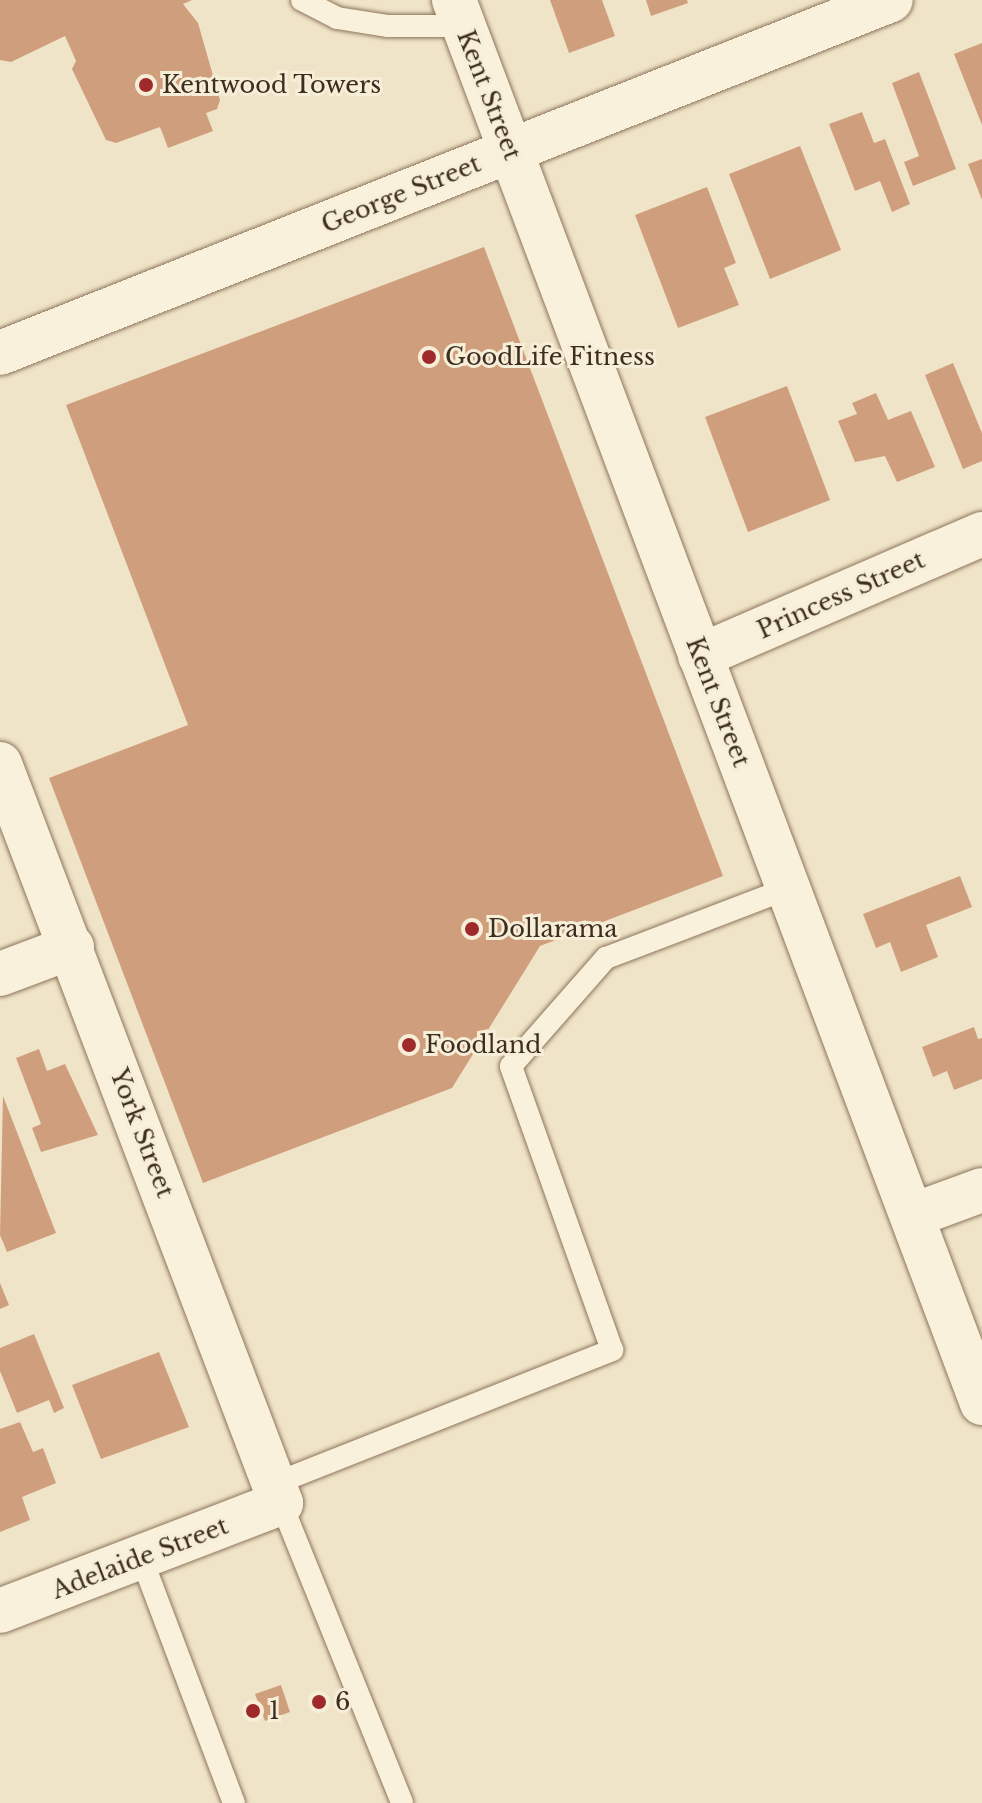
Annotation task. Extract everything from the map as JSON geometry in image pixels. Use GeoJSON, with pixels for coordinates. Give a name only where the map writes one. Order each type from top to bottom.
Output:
{"type":"FeatureCollection","features":[{"type":"Feature","properties":{"kind":"street","name":"George Street"},"geometry":{"type":"LineString","coordinates":[[0,353],[891,0]]}},
{"type":"Feature","properties":{"kind":"street","name":"Kent Street"},"geometry":{"type":"LineString","coordinates":[[459,13],[914,1215],[982,1403]]}},
{"type":"Feature","properties":{"kind":"street","name":"Princess Street"},"geometry":{"type":"LineString","coordinates":[[700,656],[982,534]]}},
{"type":"Feature","properties":{"kind":"street","name":"York Street"},"geometry":{"type":"LineString","coordinates":[[0,764],[277,1494]]}},
{"type":"Feature","properties":{"kind":"street"},"geometry":{"type":"LineString","coordinates":[[0,974],[72,947]]}},
{"type":"Feature","properties":{"kind":"street"},"geometry":{"type":"LineString","coordinates":[[914,1215],[982,1190]]}},
{"type":"Feature","properties":{"kind":"street","name":"Adelaide Street"},"geometry":{"type":"LineString","coordinates":[[0,1611],[141,1557],[277,1494]]}},
{"type":"Feature","properties":{"kind":"lane"},"geometry":{"type":"LineString","coordinates":[[302,0],[337,18],[375,24],[459,13]]}},
{"type":"Feature","properties":{"kind":"lane"},"geometry":{"type":"LineString","coordinates":[[402,1803],[277,1494],[612,1350],[511,1066],[606,958],[789,888]]}},
{"type":"Feature","properties":{"kind":"lane"},"geometry":{"type":"LineString","coordinates":[[141,1557],[234,1803]]}},
{"type":"Feature","properties":{"kind":"building","name":"Kentwood Towers"},"geometry":{"type":"Polygon","coordinates":[[[0,0],[192,0],[183,4],[198,23],[220,100],[217,109],[206,113],[213,131],[168,148],[160,127],[116,143],[106,140],[72,69],[76,61],[65,36],[11,62],[0,60],[0,0]]]}},
{"type":"Feature","properties":{"kind":"building"},"geometry":{"type":"Polygon","coordinates":[[[550,0],[602,0],[615,36],[569,53],[550,0]]]}},
{"type":"Feature","properties":{"kind":"building"},"geometry":{"type":"Polygon","coordinates":[[[646,0],[687,0],[688,3],[651,16],[646,0]]]}},
{"type":"Feature","properties":{"kind":"building"},"geometry":{"type":"Polygon","coordinates":[[[982,43],[982,125],[954,54],[982,43]]]}},
{"type":"Feature","properties":{"kind":"building"},"geometry":{"type":"Polygon","coordinates":[[[919,72],[956,169],[913,186],[904,162],[919,156],[892,83],[919,72]]]}},
{"type":"Feature","properties":{"kind":"building"},"geometry":{"type":"Polygon","coordinates":[[[862,112],[874,143],[885,139],[910,204],[892,212],[880,181],[855,191],[829,124],[862,112]]]}},
{"type":"Feature","properties":{"kind":"building"},"geometry":{"type":"Polygon","coordinates":[[[800,146],[841,250],[770,279],[729,174],[800,146]]]}},
{"type":"Feature","properties":{"kind":"building"},"geometry":{"type":"Polygon","coordinates":[[[982,159],[982,200],[968,164],[982,159]]]}},
{"type":"Feature","properties":{"kind":"building"},"geometry":{"type":"Polygon","coordinates":[[[707,187],[736,263],[724,268],[739,305],[678,328],[635,215],[707,187]]]}},
{"type":"Feature","properties":{"kind":"building"},"geometry":{"type":"Polygon","coordinates":[[[484,247],[723,876],[540,946],[452,1088],[203,1183],[49,778],[188,725],[66,405],[484,247]]]}},
{"type":"Feature","properties":{"kind":"building"},"geometry":{"type":"Polygon","coordinates":[[[953,363],[982,433],[982,461],[963,469],[925,375],[953,363]]]}},
{"type":"Feature","properties":{"kind":"building"},"geometry":{"type":"Polygon","coordinates":[[[787,386],[830,500],[748,532],[705,417],[787,386]]]}},
{"type":"Feature","properties":{"kind":"building"},"geometry":{"type":"Polygon","coordinates":[[[876,393],[888,420],[911,411],[935,467],[897,482],[885,456],[855,462],[838,421],[857,414],[852,403],[876,393]]]}},
{"type":"Feature","properties":{"kind":"building"},"geometry":{"type":"Polygon","coordinates":[[[960,876],[972,907],[926,925],[938,957],[901,972],[890,942],[876,948],[863,914],[960,876]]]}},
{"type":"Feature","properties":{"kind":"building"},"geometry":{"type":"Polygon","coordinates":[[[974,1027],[978,1039],[982,1038],[982,1079],[954,1090],[947,1071],[933,1077],[922,1047],[974,1027]]]}},
{"type":"Feature","properties":{"kind":"building"},"geometry":{"type":"Polygon","coordinates":[[[39,1049],[47,1071],[65,1064],[98,1135],[41,1152],[32,1128],[41,1124],[16,1058],[39,1049]]]}},
{"type":"Feature","properties":{"kind":"building"},"geometry":{"type":"Polygon","coordinates":[[[3,1096],[56,1233],[7,1252],[0,1235],[3,1096]]]}},
{"type":"Feature","properties":{"kind":"building"},"geometry":{"type":"Polygon","coordinates":[[[0,1283],[9,1305],[0,1309],[0,1283]]]}},
{"type":"Feature","properties":{"kind":"building"},"geometry":{"type":"Polygon","coordinates":[[[34,1334],[64,1408],[54,1413],[49,1400],[17,1413],[0,1371],[0,1348],[34,1334]]]}},
{"type":"Feature","properties":{"kind":"building"},"geometry":{"type":"Polygon","coordinates":[[[159,1352],[189,1427],[101,1459],[72,1385],[159,1352]]]}},
{"type":"Feature","properties":{"kind":"building"},"geometry":{"type":"Polygon","coordinates":[[[20,1422],[33,1452],[43,1448],[56,1483],[22,1497],[30,1520],[0,1532],[0,1429],[20,1422]]]}},
{"type":"Feature","properties":{"kind":"building"},"geometry":{"type":"Polygon","coordinates":[[[281,1685],[290,1712],[265,1721],[255,1694],[281,1685]]]}},
{"type":"Feature","properties":{"kind":"place","name":"Kentwood Towers"},"geometry":{"type":"Point","coordinates":[146,85]}},
{"type":"Feature","properties":{"kind":"place","name":"GoodLife Fitness"},"geometry":{"type":"Point","coordinates":[429,357]}},
{"type":"Feature","properties":{"kind":"place","name":"Dollarama"},"geometry":{"type":"Point","coordinates":[472,929]}},
{"type":"Feature","properties":{"kind":"place","name":"Foodland"},"geometry":{"type":"Point","coordinates":[409,1045]}},
{"type":"Feature","properties":{"kind":"place","name":"6"},"geometry":{"type":"Point","coordinates":[319,1702]}},
{"type":"Feature","properties":{"kind":"place","name":"1"},"geometry":{"type":"Point","coordinates":[253,1711]}}]}
